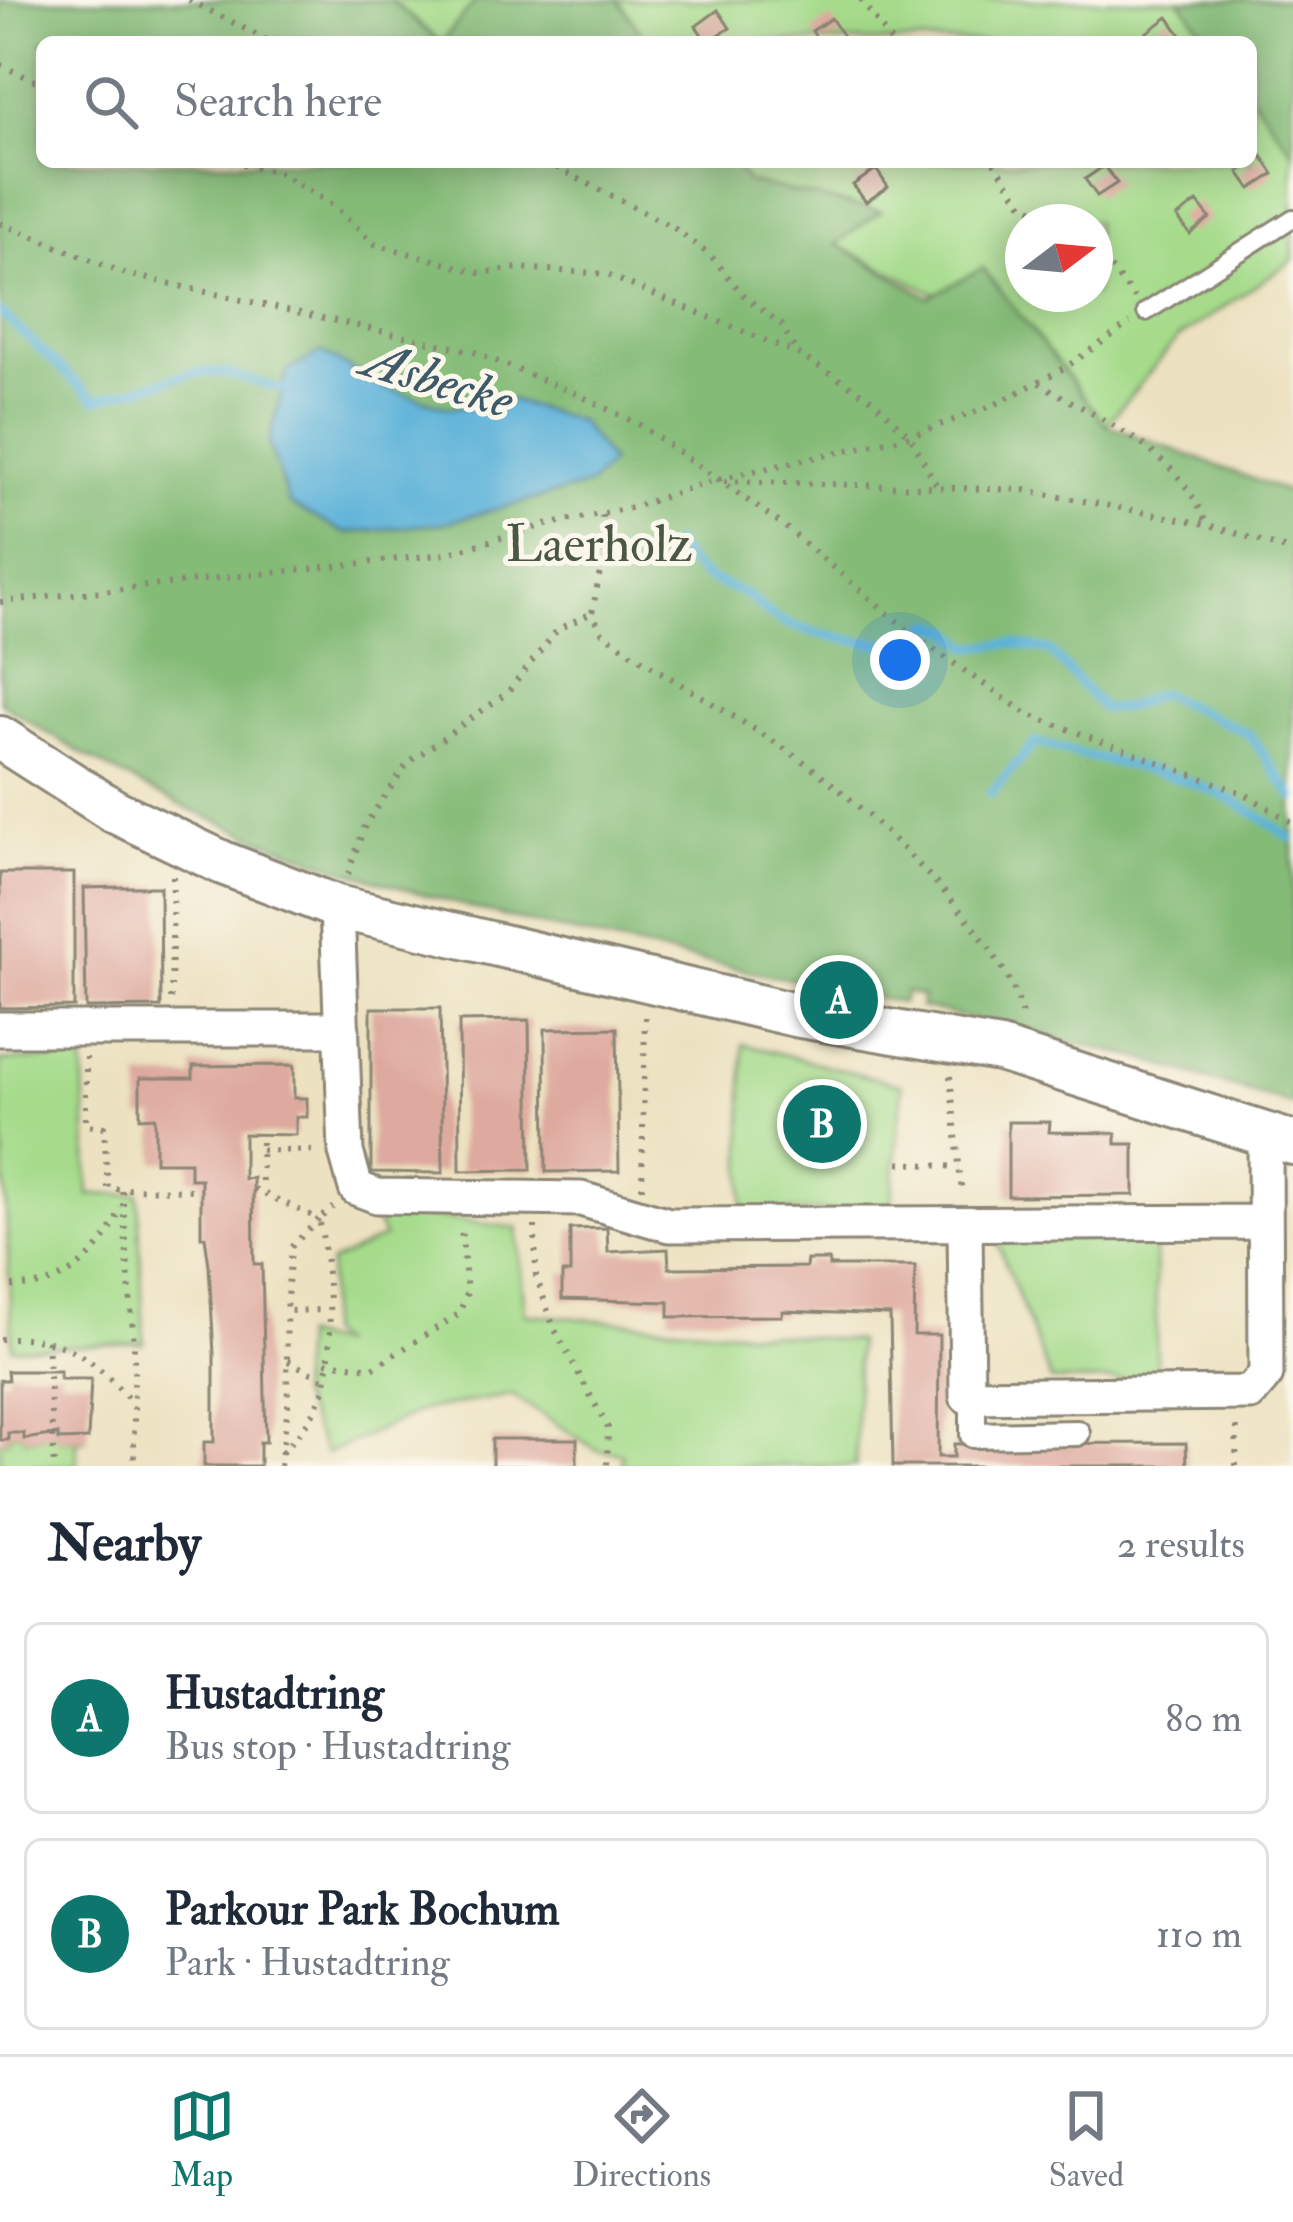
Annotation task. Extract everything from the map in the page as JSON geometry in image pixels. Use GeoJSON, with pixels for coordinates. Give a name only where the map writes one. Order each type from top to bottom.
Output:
{"type":"FeatureCollection","features":[{"type":"Feature","properties":{"kind":"street"},"geometry":{"type":"LineString","coordinates":[[0,738],[65,784],[173,839],[337,907],[646,982],[1017,1055],[1279,1138],[1265,1222],[1266,1374],[1250,1393],[1237,1394],[967,1396],[965,1225]]}},
{"type":"Feature","properties":{"kind":"street"},"geometry":{"type":"LineString","coordinates":[[337,907],[346,1152],[356,1188],[377,1196],[581,1199],[655,1219],[965,1225],[1265,1222]]}},
{"type":"Feature","properties":{"kind":"street"},"geometry":{"type":"LineString","coordinates":[[0,1029],[342,1029]]}},
{"type":"Feature","properties":{"kind":"street"},"geometry":{"type":"LineString","coordinates":[[973,1396],[973,1436],[1077,1433]]}},
{"type":"Feature","properties":{"kind":"lane"},"geometry":{"type":"LineString","coordinates":[[1146,312],[1293,218]]}},
{"type":"Feature","properties":{"kind":"path"},"geometry":{"type":"LineString","coordinates":[[189,0],[260,36]]}},
{"type":"Feature","properties":{"kind":"path"},"geometry":{"type":"LineString","coordinates":[[861,0],[887,36]]}},
{"type":"Feature","properties":{"kind":"path"},"geometry":{"type":"LineString","coordinates":[[0,65],[36,81]]}},
{"type":"Feature","properties":{"kind":"path"},"geometry":{"type":"LineString","coordinates":[[259,168],[278,172],[334,206],[375,244],[480,273],[518,268],[605,274],[798,354],[873,400],[910,436],[938,488]]}},
{"type":"Feature","properties":{"kind":"path"},"geometry":{"type":"LineString","coordinates":[[558,168],[674,228],[781,324],[798,354]]}},
{"type":"Feature","properties":{"kind":"path"},"geometry":{"type":"LineString","coordinates":[[998,168],[1023,204]]}},
{"type":"Feature","properties":{"kind":"path"},"geometry":{"type":"LineString","coordinates":[[0,223],[126,274],[474,352],[523,369],[640,424],[783,525],[918,639],[1027,714],[1245,794],[1293,823]]}},
{"type":"Feature","properties":{"kind":"path"},"geometry":{"type":"LineString","coordinates":[[0,602],[446,554],[602,515],[714,480],[910,436],[1038,382],[1146,312],[1113,272]]}},
{"type":"Feature","properties":{"kind":"path"},"geometry":{"type":"LineString","coordinates":[[1038,382],[1144,444],[1179,476],[1206,524]]}},
{"type":"Feature","properties":{"kind":"path"},"geometry":{"type":"LineString","coordinates":[[714,480],[1024,490],[1206,524],[1293,551]]}},
{"type":"Feature","properties":{"kind":"path"},"geometry":{"type":"LineString","coordinates":[[602,515],[607,536],[592,613],[602,632],[806,763],[941,890],[999,963],[1014,994],[1022,1013],[1017,1055]]}},
{"type":"Feature","properties":{"kind":"path"},"geometry":{"type":"LineString","coordinates":[[337,907],[364,824],[408,763],[507,692],[558,629],[592,613]]}},
{"type":"Feature","properties":{"kind":"path"},"geometry":{"type":"LineString","coordinates":[[171,1007],[173,839]]}},
{"type":"Feature","properties":{"kind":"path"},"geometry":{"type":"LineString","coordinates":[[646,982],[655,1219]]}},
{"type":"Feature","properties":{"kind":"path"},"geometry":{"type":"LineString","coordinates":[[953,1042],[950,1077],[965,1225]]}},
{"type":"Feature","properties":{"kind":"path"},"geometry":{"type":"LineString","coordinates":[[85,1064],[86,1125],[104,1127],[108,1189],[201,1190]]}},
{"type":"Feature","properties":{"kind":"path"},"geometry":{"type":"LineString","coordinates":[[282,1452],[307,1427],[326,1380],[330,1263],[319,1219],[258,1188],[261,1146],[346,1152]]}},
{"type":"Feature","properties":{"kind":"path"},"geometry":{"type":"LineString","coordinates":[[899,1163],[959,1167]]}},
{"type":"Feature","properties":{"kind":"path"},"geometry":{"type":"LineString","coordinates":[[280,1466],[291,1247],[356,1188]]}},
{"type":"Feature","properties":{"kind":"path"},"geometry":{"type":"LineString","coordinates":[[0,1287],[49,1282],[76,1268],[119,1215],[122,1192]]}},
{"type":"Feature","properties":{"kind":"path"},"geometry":{"type":"LineString","coordinates":[[122,1192],[134,1466]]}},
{"type":"Feature","properties":{"kind":"path"},"geometry":{"type":"LineString","coordinates":[[326,1362],[373,1368],[459,1314],[467,1293],[459,1196]]}},
{"type":"Feature","properties":{"kind":"path"},"geometry":{"type":"LineString","coordinates":[[534,1199],[536,1276],[554,1328],[608,1428],[607,1466]]}},
{"type":"Feature","properties":{"kind":"path"},"geometry":{"type":"LineString","coordinates":[[286,1311],[326,1310]]}},
{"type":"Feature","properties":{"kind":"path"},"geometry":{"type":"LineString","coordinates":[[0,1340],[47,1340],[82,1354],[114,1380],[134,1407]]}},
{"type":"Feature","properties":{"kind":"path"},"geometry":{"type":"LineString","coordinates":[[47,1340],[54,1466]]}},
{"type":"Feature","properties":{"kind":"path"},"geometry":{"type":"LineString","coordinates":[[288,1361],[326,1380]]}},
{"type":"Feature","properties":{"kind":"path"},"geometry":{"type":"LineString","coordinates":[[1236,1466],[1237,1394]]}},
{"type":"Feature","properties":{"kind":"green space","name":"Laerholz"},"geometry":{"type":"Polygon","coordinates":[[[0,0],[390,0],[433,36],[36,36],[36,168],[737,168],[747,182],[881,211],[836,244],[929,297],[983,268],[1005,296],[1005,312],[1017,312],[1105,424],[1293,494],[1293,1105],[1131,1056],[920,1007],[923,997],[906,992],[902,1003],[549,927],[435,897],[323,862],[213,819],[105,767],[0,702],[0,0]]]}},
{"type":"Feature","properties":{"kind":"green space"},"geometry":{"type":"Polygon","coordinates":[[[390,0],[477,0],[446,36],[434,36],[390,0]]]}},
{"type":"Feature","properties":{"kind":"green space"},"geometry":{"type":"Polygon","coordinates":[[[477,0],[618,0],[644,36],[446,36],[477,0]]]}},
{"type":"Feature","properties":{"kind":"green space"},"geometry":{"type":"Polygon","coordinates":[[[618,0],[1180,0],[1207,36],[644,36],[618,0]]]}},
{"type":"Feature","properties":{"kind":"green space"},"geometry":{"type":"Polygon","coordinates":[[[1180,0],[1293,0],[1293,152],[1257,103],[1257,36],[1207,36],[1180,0]]]}},
{"type":"Feature","properties":{"kind":"green space"},"geometry":{"type":"Polygon","coordinates":[[[1257,103],[1293,152],[1293,260],[1177,339],[1106,425],[1042,346],[835,244],[879,211],[747,182],[737,168],[1257,168],[1257,103]]]}},
{"type":"Feature","properties":{"kind":"green space"},"geometry":{"type":"Polygon","coordinates":[[[743,1044],[902,1085],[891,1211],[743,1211],[743,1044]]]}},
{"type":"Feature","properties":{"kind":"green space"},"geometry":{"type":"Polygon","coordinates":[[[83,1058],[89,1195],[138,1194],[144,1343],[12,1348],[0,1061],[83,1058]]]}},
{"type":"Feature","properties":{"kind":"green space"},"geometry":{"type":"Polygon","coordinates":[[[370,1209],[517,1228],[525,1314],[857,1341],[856,1466],[622,1466],[622,1453],[597,1450],[512,1395],[422,1410],[326,1454],[298,1395],[302,1336],[339,1345],[326,1334],[330,1263],[384,1237],[370,1209]]]}},
{"type":"Feature","properties":{"kind":"green space"},"geometry":{"type":"Polygon","coordinates":[[[1155,1236],[1157,1380],[1051,1381],[997,1241],[1155,1236]]]}},
{"type":"Feature","properties":{"kind":"green space"},"geometry":{"type":"Polygon","coordinates":[[[8,1433],[24,1433],[25,1439],[58,1434],[59,1440],[88,1439],[77,1441],[77,1466],[0,1466],[0,1440],[8,1440],[8,1433]]]}},
{"type":"Feature","properties":{"kind":"water"},"geometry":{"type":"Polygon","coordinates":[[[322,352],[379,386],[449,408],[511,400],[579,421],[611,462],[590,485],[443,523],[345,533],[289,504],[269,444],[287,371],[322,352]]]}},
{"type":"Feature","properties":{"kind":"building"},"geometry":{"type":"Polygon","coordinates":[[[718,10],[730,28],[717,36],[703,36],[696,26],[718,10]]]}},
{"type":"Feature","properties":{"kind":"building"},"geometry":{"type":"Polygon","coordinates":[[[1168,17],[1181,35],[1148,36],[1168,17]]]}},
{"type":"Feature","properties":{"kind":"building"},"geometry":{"type":"Polygon","coordinates":[[[831,18],[843,36],[815,36],[812,31],[831,18]]]}},
{"type":"Feature","properties":{"kind":"building"},"geometry":{"type":"Polygon","coordinates":[[[1262,156],[1274,174],[1251,189],[1239,172],[1257,168],[1262,156]]]}},
{"type":"Feature","properties":{"kind":"building"},"geometry":{"type":"Polygon","coordinates":[[[1106,168],[1117,183],[1097,196],[1085,179],[1106,168]]]}},
{"type":"Feature","properties":{"kind":"building"},"geometry":{"type":"Polygon","coordinates":[[[876,169],[888,187],[866,202],[853,185],[876,169]]]}},
{"type":"Feature","properties":{"kind":"building"},"geometry":{"type":"Polygon","coordinates":[[[1197,202],[1210,218],[1190,234],[1177,217],[1197,202]]]}},
{"type":"Feature","properties":{"kind":"building"},"geometry":{"type":"Polygon","coordinates":[[[0,873],[74,873],[74,1007],[0,1008],[0,873]]]}},
{"type":"Feature","properties":{"kind":"building"},"geometry":{"type":"Polygon","coordinates":[[[160,887],[161,1007],[86,1008],[84,888],[160,887]]]}},
{"type":"Feature","properties":{"kind":"building"},"geometry":{"type":"Polygon","coordinates":[[[371,1008],[440,1008],[443,1173],[371,1172],[371,1008]]]}},
{"type":"Feature","properties":{"kind":"building"},"geometry":{"type":"Polygon","coordinates":[[[529,1020],[531,1170],[460,1171],[459,1021],[529,1020]]]}},
{"type":"Feature","properties":{"kind":"building"},"geometry":{"type":"Polygon","coordinates":[[[617,1028],[619,1171],[546,1172],[545,1029],[617,1028]]]}},
{"type":"Feature","properties":{"kind":"building"},"geometry":{"type":"Polygon","coordinates":[[[294,1065],[294,1098],[307,1098],[307,1117],[296,1117],[296,1135],[244,1134],[244,1179],[253,1178],[254,1264],[262,1264],[266,1442],[260,1442],[260,1466],[204,1466],[204,1442],[214,1442],[214,1354],[209,1265],[205,1237],[201,1237],[201,1179],[190,1179],[190,1162],[155,1162],[155,1117],[140,1118],[140,1078],[193,1078],[193,1066],[294,1065]]]}},
{"type":"Feature","properties":{"kind":"building"},"geometry":{"type":"Polygon","coordinates":[[[1008,1122],[1050,1122],[1049,1132],[1116,1133],[1116,1144],[1134,1144],[1134,1195],[1008,1196],[1008,1122]]]}},
{"type":"Feature","properties":{"kind":"building"},"geometry":{"type":"Polygon","coordinates":[[[607,1228],[608,1252],[668,1249],[669,1268],[806,1267],[807,1260],[829,1260],[829,1266],[915,1266],[914,1335],[939,1335],[938,1457],[954,1457],[954,1444],[1186,1443],[1187,1466],[893,1466],[890,1315],[783,1311],[782,1316],[669,1317],[669,1302],[562,1299],[562,1273],[570,1273],[570,1229],[607,1228]]]}},
{"type":"Feature","properties":{"kind":"building"},"geometry":{"type":"Polygon","coordinates":[[[7,1371],[60,1371],[60,1379],[91,1379],[88,1439],[58,1440],[58,1434],[24,1439],[24,1433],[8,1433],[8,1440],[0,1440],[0,1380],[8,1380],[7,1371]]]}},
{"type":"Feature","properties":{"kind":"building"},"geometry":{"type":"Polygon","coordinates":[[[492,1439],[577,1439],[577,1466],[492,1466],[492,1439]]]}},
{"type":"Feature","properties":{"kind":"waterway","name":"Asbecke"},"geometry":{"type":"LineString","coordinates":[[0,312],[95,400],[197,372],[225,373],[288,391]]}},
{"type":"Feature","properties":{"kind":"waterway"},"geometry":{"type":"LineString","coordinates":[[674,543],[702,575],[745,595],[779,620],[810,631],[908,647],[931,624],[952,630],[969,647],[1013,643],[1050,651],[1103,709],[1125,708],[1160,693],[1249,734],[1293,797]]}},
{"type":"Feature","properties":{"kind":"waterway"},"geometry":{"type":"LineString","coordinates":[[990,794],[1036,742],[1198,785],[1258,815],[1289,838]]}},
{"type":"Feature","properties":{"kind":"place","name":"Hustadtring"},"geometry":{"type":"Point","coordinates":[839,1000]}},
{"type":"Feature","properties":{"kind":"place","name":"Parkour Park Bochum"},"geometry":{"type":"Point","coordinates":[822,1124]}}]}
